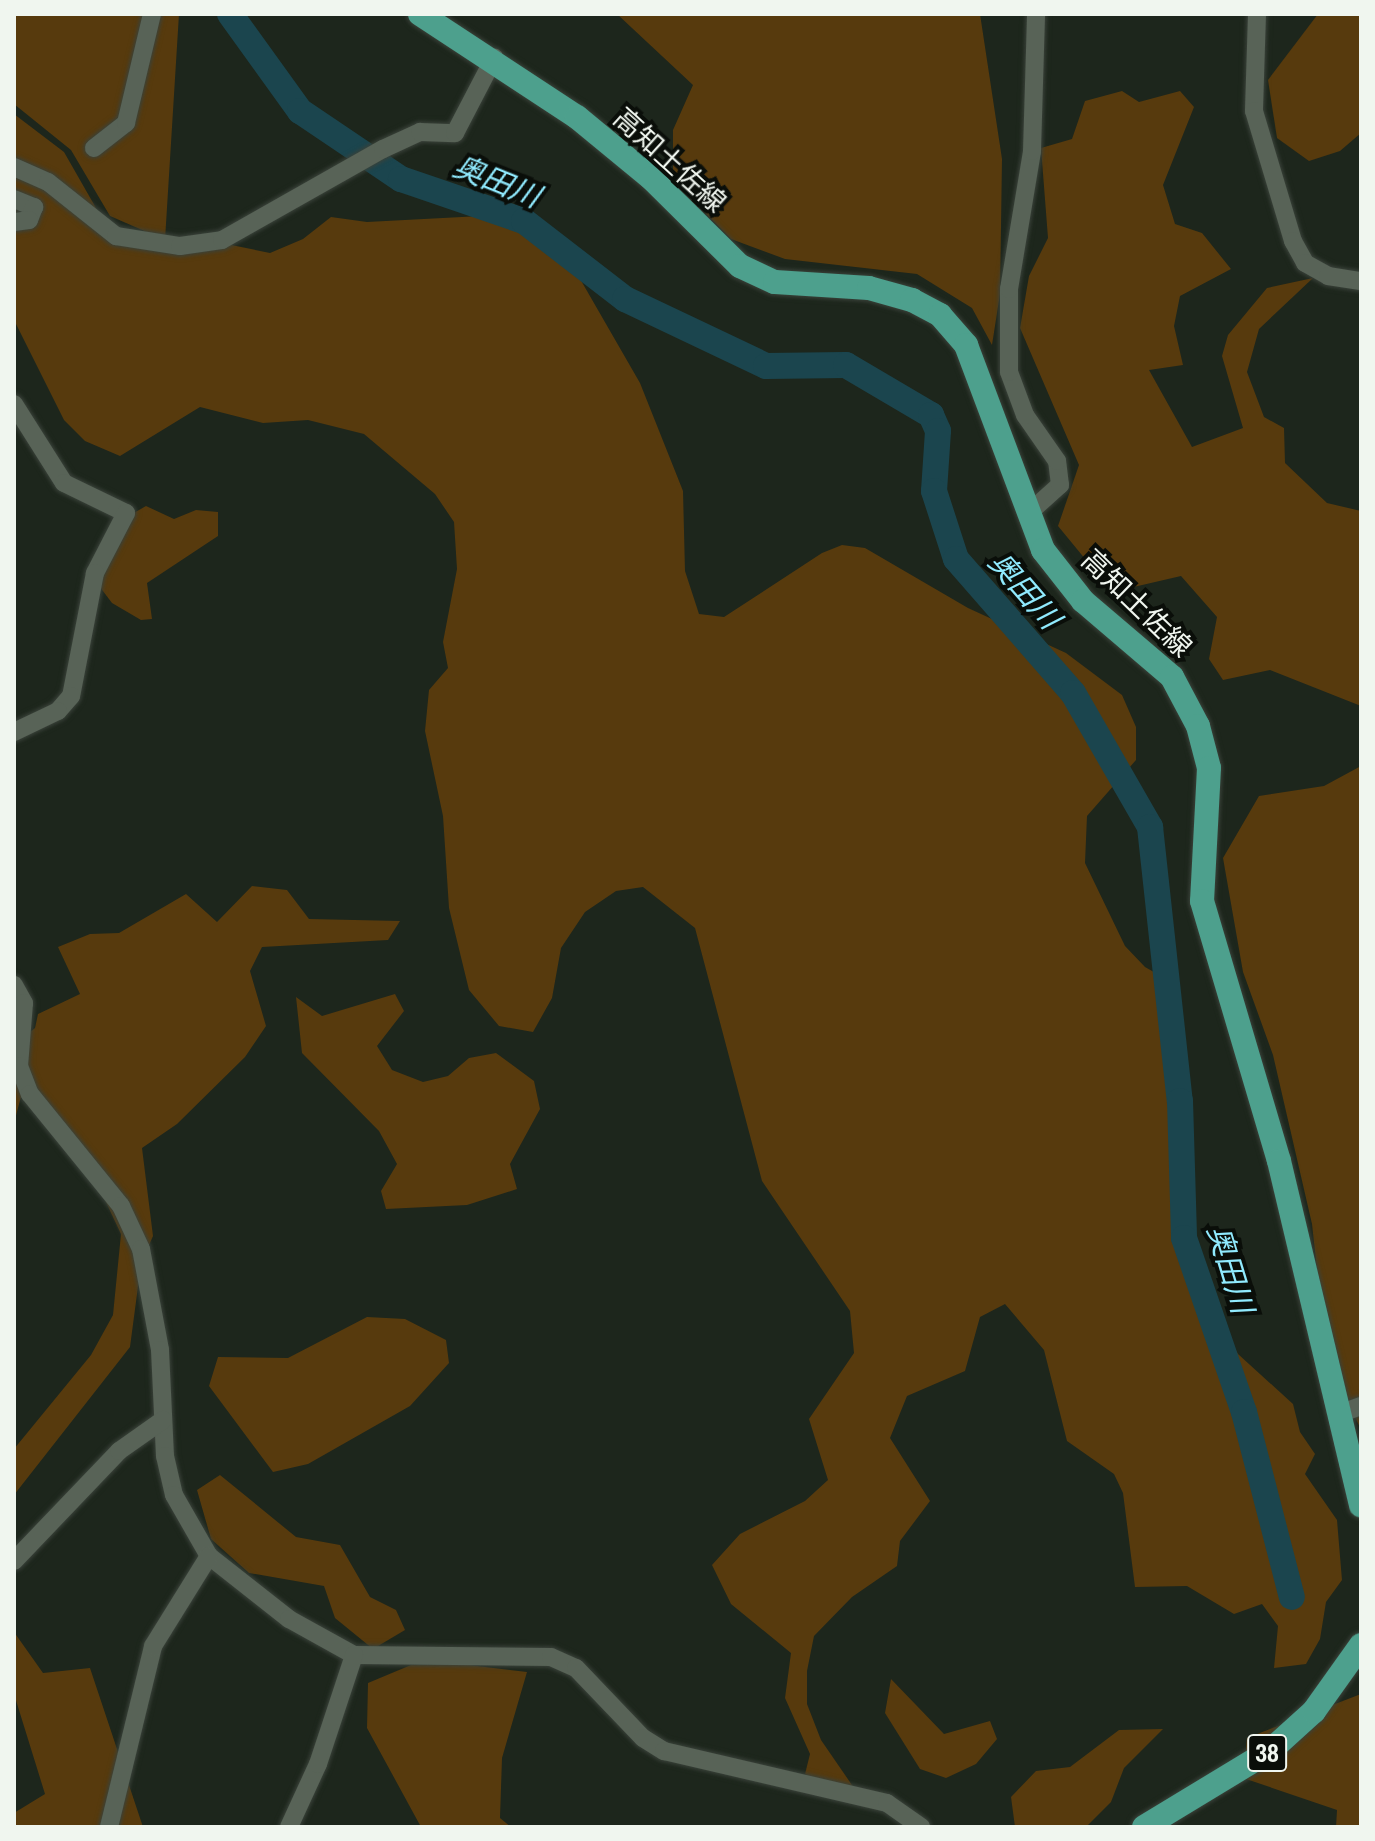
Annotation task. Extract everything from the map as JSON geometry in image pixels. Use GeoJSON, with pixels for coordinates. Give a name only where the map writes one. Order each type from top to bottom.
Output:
{"type":"FeatureCollection","features":[{"type":"Feature","properties":{"kind":"main road","name":"高知土佐線"},"geometry":{"type":"LineString","coordinates":[[420,14],[494,58],[651,178],[740,266],[775,282],[869,288],[940,315],[966,345],[1031,511],[1043,550],[1083,601],[1172,677],[1198,726],[1209,768],[1202,901],[1350,1410],[1361,1505]]}},
{"type":"Feature","properties":{"kind":"main road","name":"38"},"geometry":{"type":"LineString","coordinates":[[1144,1827],[1271,1750],[1314,1711],[1361,1645]]}},
{"type":"Feature","properties":{"kind":"street"},"geometry":{"type":"LineString","coordinates":[[94,148],[126,123],[152,14]]}},
{"type":"Feature","properties":{"kind":"street"},"geometry":{"type":"LineString","coordinates":[[1031,511],[1060,485],[1057,461],[1025,415],[1009,372],[1009,289],[1032,151],[1036,14]]}},
{"type":"Feature","properties":{"kind":"street"},"geometry":{"type":"LineString","coordinates":[[1257,14],[1254,111],[1293,241],[1305,263],[1328,276],[1361,281]]}},
{"type":"Feature","properties":{"kind":"street"},"geometry":{"type":"LineString","coordinates":[[14,167],[48,182],[116,236],[180,246],[222,240],[255,225],[292,197],[420,132],[455,133],[494,58]]}},
{"type":"Feature","properties":{"kind":"street"},"geometry":{"type":"LineString","coordinates":[[14,199],[34,207],[29,220],[14,222]]}},
{"type":"Feature","properties":{"kind":"street"},"geometry":{"type":"LineString","coordinates":[[14,404],[64,483],[126,513],[95,573],[71,696],[58,711],[14,732]]}},
{"type":"Feature","properties":{"kind":"street"},"geometry":{"type":"LineString","coordinates":[[14,985],[24,1003],[19,1066],[30,1094],[121,1206],[141,1249],[154,1298],[163,1420],[174,1495],[209,1556],[289,1619],[354,1655],[551,1657],[600,1688],[643,1738],[664,1751],[887,1803],[921,1827]]}},
{"type":"Feature","properties":{"kind":"street"},"geometry":{"type":"LineString","coordinates":[[14,1561],[119,1451],[163,1420]]}},
{"type":"Feature","properties":{"kind":"street"},"geometry":{"type":"LineString","coordinates":[[109,1827],[153,1646],[209,1556]]}},
{"type":"Feature","properties":{"kind":"street"},"geometry":{"type":"LineString","coordinates":[[289,1827],[318,1764],[354,1655]]}},
{"type":"Feature","properties":{"kind":"shaded area"},"geometry":{"type":"Polygon","coordinates":[[[14,14],[179,14],[165,240],[110,216],[71,150],[14,104],[14,14]]]}},
{"type":"Feature","properties":{"kind":"shaded area"},"geometry":{"type":"Polygon","coordinates":[[[617,14],[980,14],[1002,159],[1000,294],[992,345],[972,308],[917,274],[785,259],[731,239],[673,180],[673,130],[693,85],[617,14]]]}},
{"type":"Feature","properties":{"kind":"shaded area"},"geometry":{"type":"Polygon","coordinates":[[[1318,14],[1361,14],[1361,133],[1340,151],[1309,161],[1277,138],[1268,80],[1318,14]]]}},
{"type":"Feature","properties":{"kind":"shaded area"},"geometry":{"type":"Polygon","coordinates":[[[1122,91],[1139,102],[1180,91],[1194,107],[1163,185],[1175,224],[1202,233],[1231,269],[1180,296],[1174,326],[1183,365],[1149,370],[1192,447],[1243,428],[1222,356],[1228,335],[1267,288],[1313,278],[1259,329],[1247,372],[1264,417],[1284,428],[1285,463],[1327,503],[1361,511],[1361,706],[1270,670],[1223,680],[1209,659],[1217,617],[1181,576],[1125,589],[1095,571],[1058,526],[1079,465],[1020,328],[1029,276],[1048,238],[1041,148],[1072,139],[1085,101],[1122,91]]]}},
{"type":"Feature","properties":{"kind":"shaded area"},"geometry":{"type":"Polygon","coordinates":[[[14,114],[64,152],[100,215],[126,243],[197,238],[270,253],[303,239],[331,217],[367,222],[500,215],[564,251],[640,383],[683,491],[685,571],[699,614],[724,617],[822,553],[842,545],[865,548],[968,608],[1066,653],[1122,695],[1136,727],[1136,760],[1087,816],[1085,863],[1125,946],[1145,967],[1175,984],[1181,1120],[1177,1208],[1193,1271],[1238,1354],[1293,1404],[1300,1432],[1315,1454],[1305,1474],[1337,1520],[1342,1580],[1326,1602],[1320,1639],[1306,1664],[1274,1668],[1278,1626],[1262,1604],[1234,1614],[1187,1586],[1135,1587],[1123,1493],[1114,1474],[1067,1441],[1044,1350],[1005,1304],[980,1317],[965,1371],[907,1396],[890,1438],[930,1501],[900,1541],[897,1566],[852,1597],[814,1636],[807,1671],[807,1704],[821,1740],[854,1788],[819,1784],[805,1774],[810,1754],[785,1698],[791,1653],[731,1604],[712,1565],[740,1534],[805,1501],[828,1480],[809,1419],[854,1353],[850,1311],[762,1181],[695,928],[643,887],[616,891],[585,912],[561,948],[552,998],[533,1032],[499,1026],[469,990],[449,908],[443,816],[425,731],[429,690],[448,668],[443,642],[457,569],[454,522],[435,494],[364,434],[308,420],[263,423],[200,407],[120,456],[85,441],[64,420],[14,320],[14,114]]]}},
{"type":"Feature","properties":{"kind":"shaded area"},"geometry":{"type":"Polygon","coordinates":[[[146,506],[174,519],[196,510],[218,512],[218,536],[147,583],[152,619],[141,620],[112,603],[93,578],[125,518],[146,506]]]}},
{"type":"Feature","properties":{"kind":"shaded area"},"geometry":{"type":"Polygon","coordinates":[[[1361,766],[1361,1430],[1326,1353],[1312,1224],[1273,1055],[1243,972],[1223,858],[1259,796],[1324,786],[1361,766]]]}},
{"type":"Feature","properties":{"kind":"shaded area"},"geometry":{"type":"Polygon","coordinates":[[[252,886],[287,890],[309,919],[400,921],[388,940],[262,947],[250,971],[266,1026],[245,1057],[177,1124],[142,1148],[153,1236],[141,1264],[130,1347],[14,1495],[14,1449],[91,1355],[113,1315],[121,1234],[89,1166],[22,1093],[14,1123],[14,1045],[35,1028],[38,1014],[80,994],[58,947],[90,934],[119,933],[186,894],[217,922],[252,886]]]}},
{"type":"Feature","properties":{"kind":"shaded area"},"geometry":{"type":"Polygon","coordinates":[[[395,994],[404,1011],[377,1046],[392,1070],[423,1082],[448,1076],[469,1058],[496,1053],[534,1081],[540,1109],[510,1164],[517,1189],[467,1205],[386,1209],[381,1191],[397,1164],[379,1131],[302,1053],[296,997],[322,1016],[395,994]]]}},
{"type":"Feature","properties":{"kind":"shaded area"},"geometry":{"type":"Polygon","coordinates":[[[367,1317],[405,1319],[446,1340],[449,1363],[410,1406],[308,1464],[273,1472],[209,1386],[218,1357],[288,1358],[367,1317]]]}},
{"type":"Feature","properties":{"kind":"shaded area"},"geometry":{"type":"Polygon","coordinates":[[[220,1475],[296,1537],[340,1545],[370,1597],[396,1610],[405,1630],[373,1649],[335,1618],[324,1586],[249,1573],[211,1539],[197,1490],[220,1475]]]}},
{"type":"Feature","properties":{"kind":"shaded area"},"geometry":{"type":"Polygon","coordinates":[[[14,1632],[43,1673],[90,1668],[143,1827],[14,1827],[14,1813],[45,1794],[14,1694],[14,1632]]]}},
{"type":"Feature","properties":{"kind":"shaded area"},"geometry":{"type":"Polygon","coordinates":[[[461,1664],[527,1672],[502,1758],[500,1818],[511,1827],[421,1827],[367,1728],[368,1683],[411,1665],[461,1664]]]}},
{"type":"Feature","properties":{"kind":"shaded area"},"geometry":{"type":"Polygon","coordinates":[[[891,1679],[944,1734],[990,1721],[997,1739],[976,1764],[946,1778],[920,1769],[885,1713],[891,1679]]]}},
{"type":"Feature","properties":{"kind":"shaded area"},"geometry":{"type":"Polygon","coordinates":[[[1361,1694],[1361,1827],[1336,1827],[1337,1810],[1243,1778],[1247,1738],[1361,1694]]]}},
{"type":"Feature","properties":{"kind":"shaded area"},"geometry":{"type":"Polygon","coordinates":[[[1163,1729],[1124,1768],[1111,1802],[1086,1827],[1015,1827],[1011,1797],[1036,1771],[1070,1767],[1119,1730],[1163,1729]]]}},
{"type":"Feature","properties":{"kind":"waterway","name":"奥田川"},"geometry":{"type":"LineString","coordinates":[[230,14],[300,111],[401,179],[524,221],[625,299],[766,366],[846,365],[931,415],[938,431],[934,491],[956,559],[1073,693],[1150,827],[1180,1101],[1184,1238],[1244,1412],[1292,1597]]}}]}
